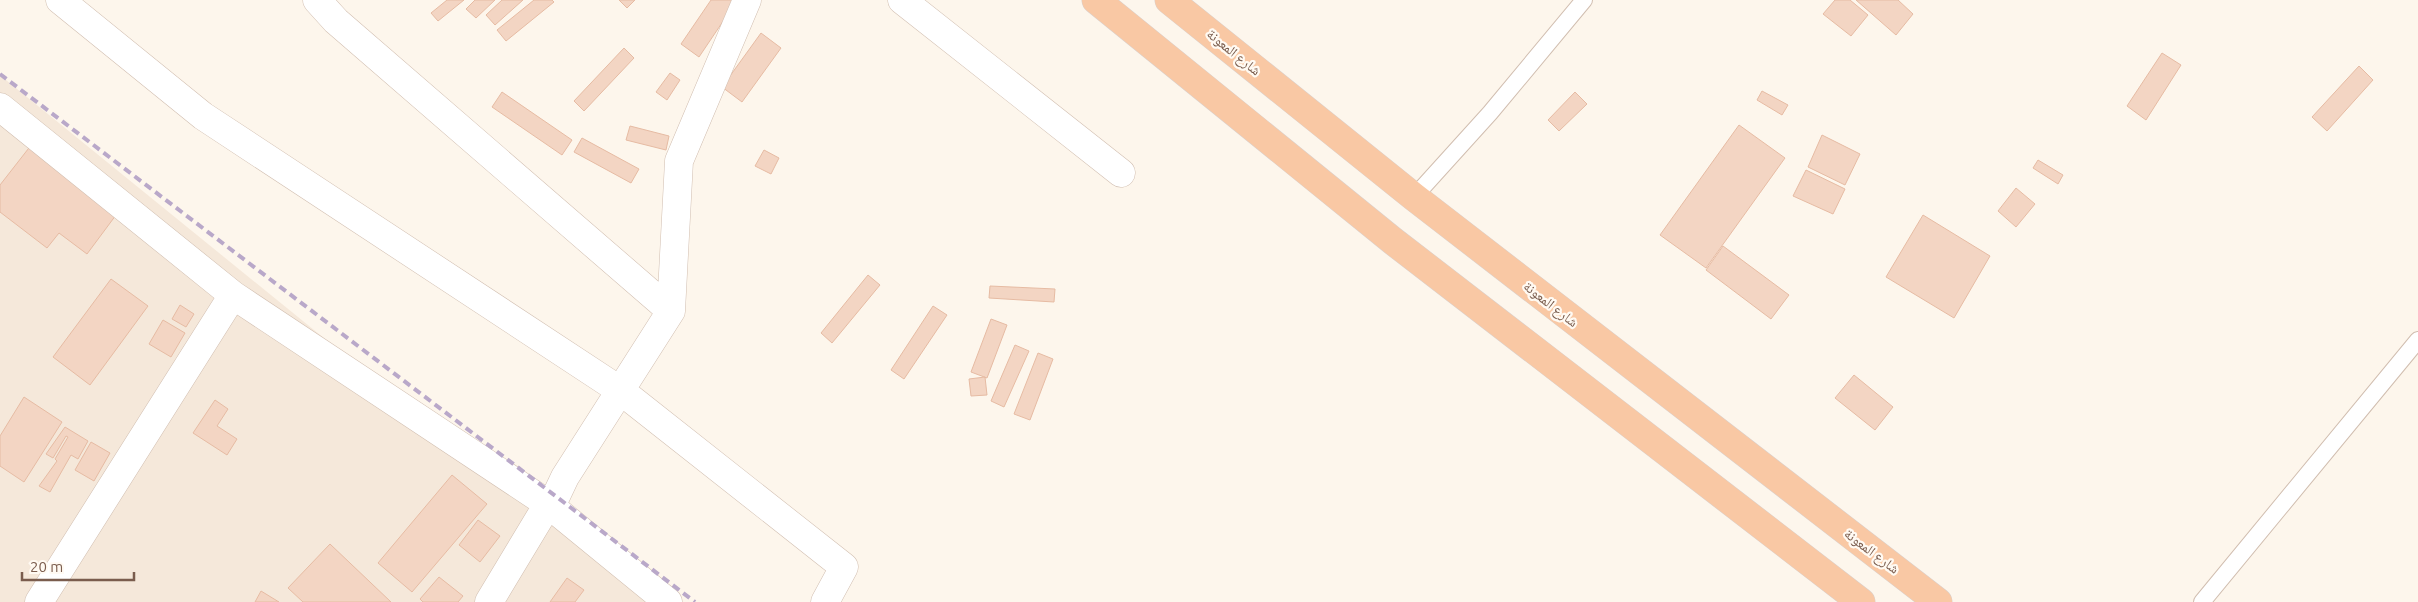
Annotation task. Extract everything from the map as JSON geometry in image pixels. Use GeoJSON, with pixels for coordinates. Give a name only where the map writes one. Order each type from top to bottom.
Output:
{"type":"FeatureCollection","features":[{"type":"Feature","properties":{"kind":"highway"},"geometry":{"type":"LineString","coordinates":[[1096,0],[1393,241],[1861,602]]}},
{"type":"Feature","properties":{"kind":"highway","name":"شارع المعونة"},"geometry":{"type":"LineString","coordinates":[[1169,0],[1414,196],[1938,602]]}},
{"type":"Feature","properties":{"kind":"street"},"geometry":{"type":"LineString","coordinates":[[60,0],[203,116],[621,391],[844,567],[825,602]]}},
{"type":"Feature","properties":{"kind":"street"},"geometry":{"type":"LineString","coordinates":[[317,0],[336,21],[671,312]]}},
{"type":"Feature","properties":{"kind":"street"},"geometry":{"type":"LineString","coordinates":[[489,602],[548,504],[556,496],[565,477],[671,312],[679,161],[747,0]]}},
{"type":"Feature","properties":{"kind":"street"},"geometry":{"type":"LineString","coordinates":[[902,0],[1121,173]]}},
{"type":"Feature","properties":{"kind":"street"},"geometry":{"type":"LineString","coordinates":[[1,110],[233,296],[548,504],[668,602]]}},
{"type":"Feature","properties":{"kind":"street"},"geometry":{"type":"LineString","coordinates":[[39,602],[233,296]]}},
{"type":"Feature","properties":{"kind":"lane"},"geometry":{"type":"LineString","coordinates":[[1414,196],[1490,113],[1584,0]]}},
{"type":"Feature","properties":{"kind":"lane"},"geometry":{"type":"LineString","coordinates":[[2202,602],[2418,340]]}},
{"type":"Feature","properties":{"kind":"shaded area"},"geometry":{"type":"Polygon","coordinates":[[[0,76],[6,80],[649,602],[0,602],[0,76]]]}},
{"type":"Feature","properties":{"kind":"building"},"geometry":{"type":"Polygon","coordinates":[[[447,0],[464,0],[438,21],[431,13],[447,0]]]}},
{"type":"Feature","properties":{"kind":"building"},"geometry":{"type":"Polygon","coordinates":[[[475,0],[495,0],[476,18],[466,9],[475,0]]]}},
{"type":"Feature","properties":{"kind":"building"},"geometry":{"type":"Polygon","coordinates":[[[502,0],[523,0],[495,25],[486,15],[502,0]]]}},
{"type":"Feature","properties":{"kind":"building"},"geometry":{"type":"Polygon","coordinates":[[[534,0],[552,0],[554,2],[506,41],[497,30],[534,0]]]}},
{"type":"Feature","properties":{"kind":"building"},"geometry":{"type":"Polygon","coordinates":[[[619,0],[635,0],[627,8],[619,0]]]}},
{"type":"Feature","properties":{"kind":"building"},"geometry":{"type":"Polygon","coordinates":[[[711,0],[733,0],[736,2],[699,57],[681,44],[711,0]]]}},
{"type":"Feature","properties":{"kind":"building"},"geometry":{"type":"Polygon","coordinates":[[[1835,0],[1850,0],[1868,15],[1851,36],[1823,14],[1835,0]]]}},
{"type":"Feature","properties":{"kind":"building"},"geometry":{"type":"Polygon","coordinates":[[[1856,0],[1898,0],[1913,14],[1896,35],[1856,0]]]}},
{"type":"Feature","properties":{"kind":"building"},"geometry":{"type":"Polygon","coordinates":[[[761,33],[781,48],[742,102],[722,87],[761,33]]]}},
{"type":"Feature","properties":{"kind":"building"},"geometry":{"type":"Polygon","coordinates":[[[624,48],[634,58],[584,111],[574,101],[624,48]]]}},
{"type":"Feature","properties":{"kind":"building"},"geometry":{"type":"Polygon","coordinates":[[[2162,53],[2181,65],[2146,120],[2127,106],[2162,53]]]}},
{"type":"Feature","properties":{"kind":"building"},"geometry":{"type":"Polygon","coordinates":[[[2359,66],[2373,80],[2327,131],[2312,117],[2359,66]]]}},
{"type":"Feature","properties":{"kind":"building"},"geometry":{"type":"Polygon","coordinates":[[[670,73],[680,80],[667,100],[656,92],[670,73]]]}},
{"type":"Feature","properties":{"kind":"building"},"geometry":{"type":"Polygon","coordinates":[[[1762,91],[1788,105],[1782,115],[1757,100],[1762,91]]]}},
{"type":"Feature","properties":{"kind":"building"},"geometry":{"type":"Polygon","coordinates":[[[502,92],[572,140],[562,155],[492,107],[502,92]]]}},
{"type":"Feature","properties":{"kind":"building"},"geometry":{"type":"Polygon","coordinates":[[[1575,92],[1587,104],[1559,131],[1548,120],[1575,92]]]}},
{"type":"Feature","properties":{"kind":"building"},"geometry":{"type":"Polygon","coordinates":[[[1739,125],[1785,158],[1706,268],[1660,235],[1739,125]]]}},
{"type":"Feature","properties":{"kind":"building"},"geometry":{"type":"Polygon","coordinates":[[[630,126],[669,136],[666,150],[626,140],[630,126]]]}},
{"type":"Feature","properties":{"kind":"building"},"geometry":{"type":"Polygon","coordinates":[[[1822,135],[1860,154],[1845,185],[1808,167],[1822,135]]]}},
{"type":"Feature","properties":{"kind":"building"},"geometry":{"type":"Polygon","coordinates":[[[582,138],[639,169],[631,183],[574,152],[582,138]]]}},
{"type":"Feature","properties":{"kind":"building"},"geometry":{"type":"Polygon","coordinates":[[[32,144],[119,211],[87,254],[59,233],[47,248],[0,212],[0,185],[32,144]]]}},
{"type":"Feature","properties":{"kind":"building"},"geometry":{"type":"Polygon","coordinates":[[[764,150],[779,158],[771,174],[755,166],[764,150]]]}},
{"type":"Feature","properties":{"kind":"building"},"geometry":{"type":"Polygon","coordinates":[[[2038,160],[2063,175],[2058,184],[2033,168],[2038,160]]]}},
{"type":"Feature","properties":{"kind":"building"},"geometry":{"type":"Polygon","coordinates":[[[1806,170],[1845,189],[1833,214],[1793,196],[1806,170]]]}},
{"type":"Feature","properties":{"kind":"building"},"geometry":{"type":"Polygon","coordinates":[[[2016,188],[2035,204],[2016,227],[1998,211],[2016,188]]]}},
{"type":"Feature","properties":{"kind":"building"},"geometry":{"type":"Polygon","coordinates":[[[1923,215],[1990,256],[1954,318],[1886,277],[1923,215]]]}},
{"type":"Feature","properties":{"kind":"building"},"geometry":{"type":"Polygon","coordinates":[[[1723,246],[1789,295],[1771,319],[1706,270],[1723,246]]]}},
{"type":"Feature","properties":{"kind":"building"},"geometry":{"type":"Polygon","coordinates":[[[868,275],[880,285],[832,343],[821,333],[868,275]]]}},
{"type":"Feature","properties":{"kind":"building"},"geometry":{"type":"Polygon","coordinates":[[[111,279],[148,306],[90,385],[53,357],[111,279]]]}},
{"type":"Feature","properties":{"kind":"building"},"geometry":{"type":"Polygon","coordinates":[[[990,286],[1055,289],[1054,302],[989,298],[990,286]]]}},
{"type":"Feature","properties":{"kind":"building"},"geometry":{"type":"Polygon","coordinates":[[[180,305],[194,314],[186,327],[172,319],[180,305]]]}},
{"type":"Feature","properties":{"kind":"building"},"geometry":{"type":"Polygon","coordinates":[[[933,306],[947,315],[904,379],[891,370],[933,306]]]}},
{"type":"Feature","properties":{"kind":"building"},"geometry":{"type":"Polygon","coordinates":[[[991,319],[1007,325],[987,378],[971,372],[991,319]]]}},
{"type":"Feature","properties":{"kind":"building"},"geometry":{"type":"Polygon","coordinates":[[[163,320],[185,333],[171,357],[149,344],[163,320]]]}},
{"type":"Feature","properties":{"kind":"building"},"geometry":{"type":"Polygon","coordinates":[[[1015,345],[1029,351],[1004,407],[991,401],[1015,345]]]}},
{"type":"Feature","properties":{"kind":"building"},"geometry":{"type":"Polygon","coordinates":[[[1038,353],[1053,359],[1030,420],[1014,414],[1038,353]]]}},
{"type":"Feature","properties":{"kind":"building"},"geometry":{"type":"Polygon","coordinates":[[[1854,375],[1893,407],[1875,430],[1835,398],[1854,375]]]}},
{"type":"Feature","properties":{"kind":"building"},"geometry":{"type":"Polygon","coordinates":[[[985,377],[987,395],[971,396],[969,379],[985,377]]]}},
{"type":"Feature","properties":{"kind":"building"},"geometry":{"type":"Polygon","coordinates":[[[24,397],[62,422],[24,482],[0,466],[0,436],[24,397]]]}},
{"type":"Feature","properties":{"kind":"building"},"geometry":{"type":"Polygon","coordinates":[[[215,400],[228,409],[217,426],[237,439],[227,455],[193,433],[215,400]]]}},
{"type":"Feature","properties":{"kind":"building"},"geometry":{"type":"Polygon","coordinates":[[[65,427],[88,441],[78,459],[71,455],[50,492],[39,486],[57,461],[55,459],[68,437],[66,436],[53,458],[46,454],[65,427]]]}},
{"type":"Feature","properties":{"kind":"building"},"geometry":{"type":"Polygon","coordinates":[[[91,442],[110,453],[94,481],[75,470],[91,442]]]}},
{"type":"Feature","properties":{"kind":"building"},"geometry":{"type":"Polygon","coordinates":[[[452,475],[487,504],[412,592],[378,563],[452,475]]]}},
{"type":"Feature","properties":{"kind":"building"},"geometry":{"type":"Polygon","coordinates":[[[478,520],[500,536],[480,562],[459,545],[478,520]]]}},
{"type":"Feature","properties":{"kind":"building"},"geometry":{"type":"Polygon","coordinates":[[[330,544],[391,602],[303,602],[288,588],[330,544]]]}},
{"type":"Feature","properties":{"kind":"building"},"geometry":{"type":"Polygon","coordinates":[[[439,577],[463,596],[458,602],[423,602],[420,599],[439,577]]]}},
{"type":"Feature","properties":{"kind":"building"},"geometry":{"type":"Polygon","coordinates":[[[567,578],[584,590],[575,602],[550,602],[567,578]]]}},
{"type":"Feature","properties":{"kind":"building"},"geometry":{"type":"Polygon","coordinates":[[[261,591],[279,602],[255,602],[261,591]]]}},
{"type":"Feature","properties":{"kind":"railway"},"geometry":{"type":"LineString","coordinates":[[0,74],[695,602]]}}]}
